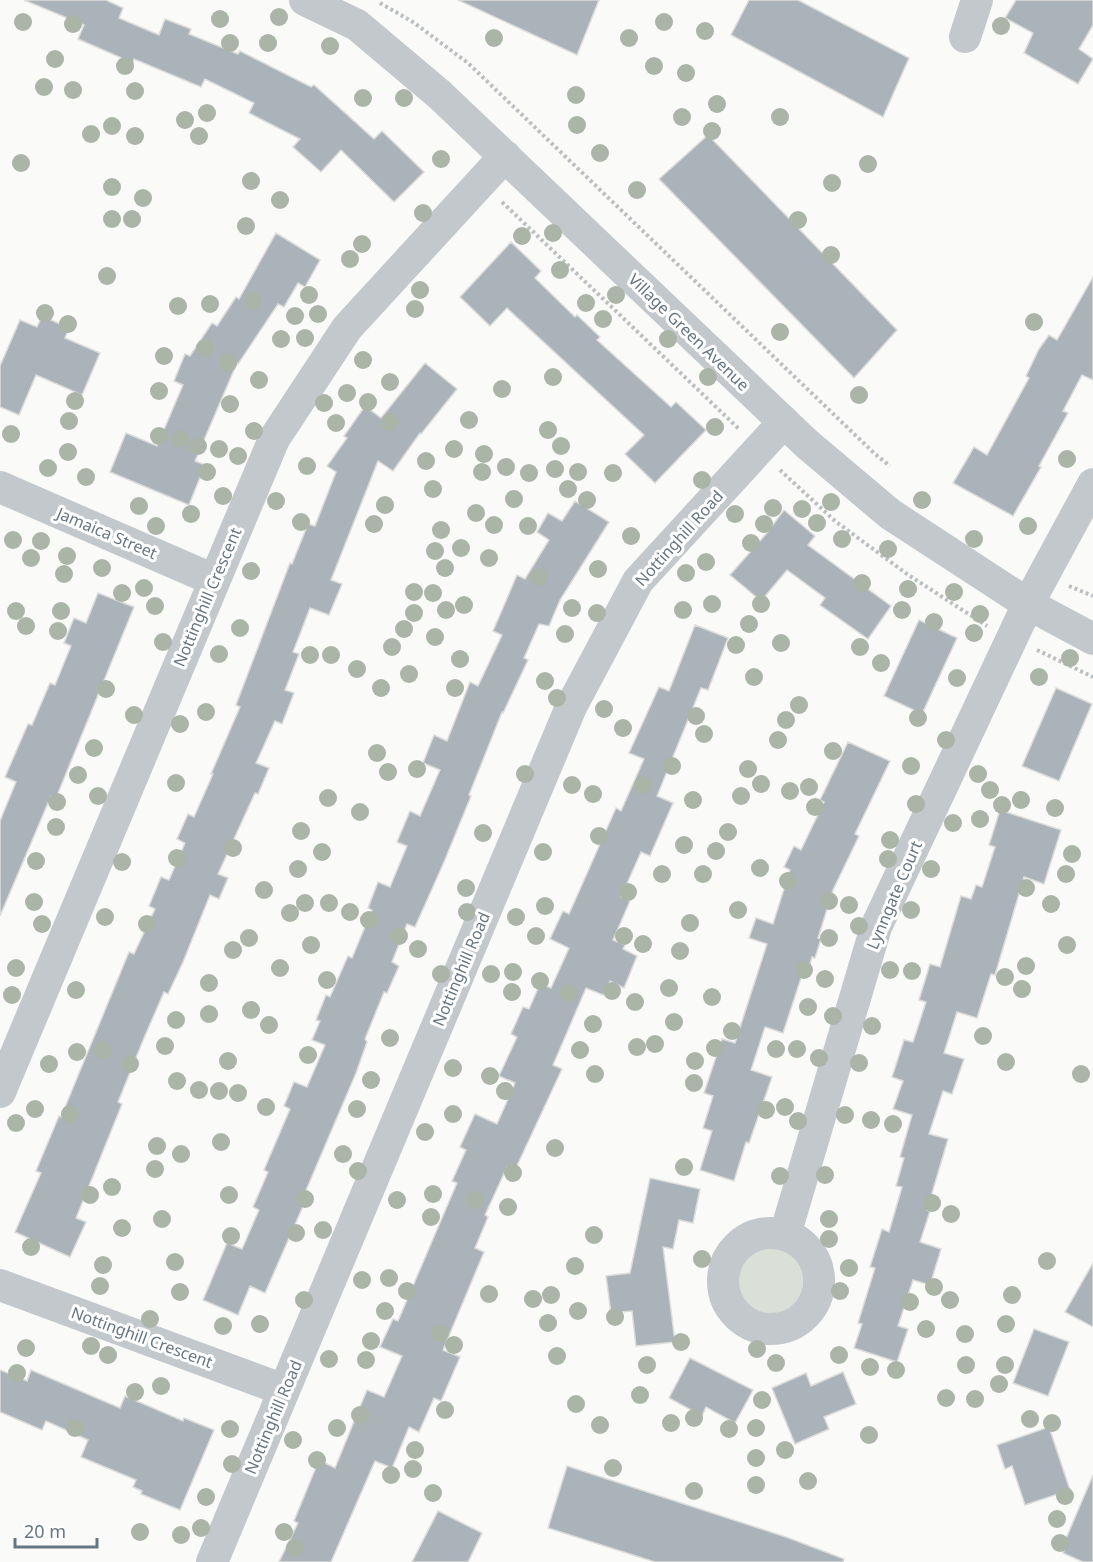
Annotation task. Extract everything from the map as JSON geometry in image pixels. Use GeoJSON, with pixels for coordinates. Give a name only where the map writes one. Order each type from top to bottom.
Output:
{"type":"FeatureCollection","features":[{"type":"Feature","properties":{"kind":"street"},"geometry":{"type":"LineString","coordinates":[[965,37],[977,0]]}},
{"type":"Feature","properties":{"kind":"street","name":"Village Green Avenue"},"geometry":{"type":"LineString","coordinates":[[316,2],[357,25],[440,95],[807,444],[890,514],[1028,604],[1093,639]]}},
{"type":"Feature","properties":{"kind":"street","name":"Nottinghill Crescent"},"geometry":{"type":"LineString","coordinates":[[0,1092],[274,439],[347,328],[505,156]]}},
{"type":"Feature","properties":{"kind":"street","name":"Nottinghill Road"},"geometry":{"type":"LineString","coordinates":[[212,1562],[571,707],[638,581],[784,422]]}},
{"type":"Feature","properties":{"kind":"street","name":"Lynngate Court"},"geometry":{"type":"LineString","coordinates":[[785,1235],[876,927],[1028,604],[1093,483]]}},
{"type":"Feature","properties":{"kind":"street","name":"Jamaica Street"},"geometry":{"type":"LineString","coordinates":[[0,487],[214,580]]}},
{"type":"Feature","properties":{"kind":"street","name":"Nottinghill Crescent"},"geometry":{"type":"LineString","coordinates":[[0,1285],[284,1390]]}},
{"type":"Feature","properties":{"kind":"path"},"geometry":{"type":"LineString","coordinates":[[374,0],[413,22],[468,63],[890,466]]}},
{"type":"Feature","properties":{"kind":"path"},"geometry":{"type":"LineString","coordinates":[[498,198],[835,521],[908,574],[993,630],[1093,676]]}},
{"type":"Feature","properties":{"kind":"shaded area"},"geometry":{"type":"Polygon","coordinates":[[[770,1248],[783,1251],[793,1258],[800,1268],[803,1281],[800,1294],[793,1304],[783,1311],[770,1314],[757,1311],[747,1304],[740,1294],[737,1281],[740,1268],[747,1258],[757,1251],[770,1248]]]}},
{"type":"Feature","properties":{"kind":"building"},"geometry":{"type":"Polygon","coordinates":[[[24,0],[106,0],[123,8],[119,18],[159,35],[165,19],[191,29],[189,34],[238,54],[240,51],[311,87],[314,85],[374,139],[382,131],[424,172],[394,202],[341,150],[321,172],[293,147],[300,139],[249,113],[254,103],[205,79],[201,87],[134,59],[133,63],[78,39],[84,25],[24,0]]]}},
{"type":"Feature","properties":{"kind":"building"},"geometry":{"type":"Polygon","coordinates":[[[458,0],[599,0],[577,55],[458,0]]]}},
{"type":"Feature","properties":{"kind":"building"},"geometry":{"type":"Polygon","coordinates":[[[749,0],[798,0],[909,58],[883,117],[731,35],[749,0]]]}},
{"type":"Feature","properties":{"kind":"building"},"geometry":{"type":"Polygon","coordinates":[[[1016,0],[1093,0],[1093,25],[1079,49],[1093,59],[1078,84],[1024,53],[1033,33],[1005,18],[1016,0]]]}},
{"type":"Feature","properties":{"kind":"building"},"geometry":{"type":"Polygon","coordinates":[[[708,135],[897,330],[854,378],[659,179],[708,135]]]}},
{"type":"Feature","properties":{"kind":"building"},"geometry":{"type":"Polygon","coordinates":[[[276,233],[320,260],[305,287],[298,283],[284,307],[278,304],[237,363],[195,461],[205,465],[189,505],[110,472],[126,433],[157,446],[183,385],[174,381],[185,354],[190,356],[212,323],[217,326],[236,297],[239,299],[276,233]]]}},
{"type":"Feature","properties":{"kind":"building"},"geometry":{"type":"Polygon","coordinates":[[[511,242],[541,271],[535,278],[575,317],[577,315],[600,337],[597,340],[671,407],[676,402],[706,430],[655,483],[625,454],[644,435],[507,308],[490,326],[460,297],[511,242]]]}},
{"type":"Feature","properties":{"kind":"building"},"geometry":{"type":"Polygon","coordinates":[[[1093,277],[1093,380],[1082,375],[1063,411],[1068,413],[1013,516],[953,483],[974,447],[987,455],[1029,378],[1026,376],[1039,349],[1049,335],[1057,340],[1093,277]]]}},
{"type":"Feature","properties":{"kind":"building"},"geometry":{"type":"Polygon","coordinates":[[[42,316],[69,328],[65,338],[100,353],[82,395],[36,375],[19,415],[0,407],[0,366],[20,320],[37,327],[42,316]]]}},
{"type":"Feature","properties":{"kind":"building"},"geometry":{"type":"Polygon","coordinates":[[[425,363],[457,389],[420,433],[393,471],[378,461],[331,580],[342,584],[329,615],[310,608],[293,652],[299,654],[285,690],[294,693],[282,724],[275,721],[256,763],[269,768],[218,874],[228,878],[219,899],[210,895],[183,962],[168,994],[164,992],[144,1038],[118,1102],[122,1104],[76,1218],[86,1222],[70,1257],[15,1232],[41,1173],[36,1171],[59,1116],[61,1117],[129,952],[134,954],[155,909],[149,906],[161,877],[169,880],[185,843],[177,839],[188,814],[194,817],[213,774],[211,774],[240,707],[236,705],[290,563],[292,564],[308,524],[315,526],[336,472],[327,466],[347,438],[344,436],[365,406],[381,418],[425,363]]]}},
{"type":"Feature","properties":{"kind":"building"},"geometry":{"type":"Polygon","coordinates":[[[575,501],[609,522],[560,600],[549,626],[539,624],[524,658],[528,660],[502,712],[444,862],[415,927],[407,924],[392,962],[399,966],[387,993],[384,992],[365,1039],[367,1042],[356,1073],[304,1195],[307,1197],[265,1293],[250,1286],[238,1315],[203,1300],[227,1243],[242,1249],[259,1210],[253,1207],[268,1172],[264,1170],[290,1109],[284,1106],[294,1082],[307,1087],[325,1045],[312,1040],[320,1021],[316,1020],[326,995],[330,997],[348,956],[352,958],[372,910],[368,908],[378,882],[390,887],[407,846],[397,842],[410,811],[420,816],[440,770],[423,763],[434,735],[447,741],[470,682],[478,686],[502,635],[493,631],[517,575],[525,579],[549,540],[537,532],[548,513],[562,521],[575,501]]]}},
{"type":"Feature","properties":{"kind":"building"},"geometry":{"type":"Polygon","coordinates":[[[784,510],[815,536],[808,545],[891,606],[868,639],[820,605],[825,598],[787,570],[761,601],[730,575],[784,510]]]}},
{"type":"Feature","properties":{"kind":"building"},"geometry":{"type":"Polygon","coordinates":[[[98,593],[134,607],[56,798],[51,796],[0,916],[0,821],[16,782],[5,777],[28,724],[32,725],[50,683],[55,685],[71,646],[64,643],[74,618],[86,623],[98,593]]]}},
{"type":"Feature","properties":{"kind":"building"},"geometry":{"type":"Polygon","coordinates":[[[919,620],[957,638],[922,714],[884,696],[919,620]]]}},
{"type":"Feature","properties":{"kind":"building"},"geometry":{"type":"Polygon","coordinates":[[[695,625],[728,638],[708,690],[701,688],[657,796],[673,803],[650,856],[641,852],[621,897],[630,901],[613,940],[625,945],[623,949],[637,956],[624,988],[610,981],[603,995],[586,988],[553,1065],[562,1069],[515,1170],[507,1167],[485,1215],[488,1217],[475,1248],[484,1252],[443,1350],[460,1357],[441,1401],[434,1398],[419,1432],[409,1427],[392,1468],[375,1461],[331,1562],[279,1562],[298,1523],[294,1521],[319,1460],[335,1468],[367,1390],[384,1397],[402,1356],[380,1347],[393,1319],[398,1321],[457,1183],[452,1181],[466,1150],[460,1147],[475,1114],[497,1124],[515,1083],[499,1076],[517,1037],[511,1034],[523,1007],[529,1009],[540,984],[551,988],[569,948],[550,939],[563,911],[569,914],[616,808],[621,811],[644,759],[629,753],[659,687],[669,691],[695,625]]]}},
{"type":"Feature","properties":{"kind":"building"},"geometry":{"type":"Polygon","coordinates":[[[1056,688],[1092,704],[1059,781],[1022,766],[1056,688]]]}},
{"type":"Feature","properties":{"kind":"building"},"geometry":{"type":"Polygon","coordinates":[[[848,742],[890,761],[855,834],[859,836],[833,890],[818,938],[821,939],[815,958],[812,957],[810,964],[806,963],[783,1033],[765,1027],[751,1070],[772,1077],[749,1143],[746,1142],[734,1181],[700,1170],[712,1131],[703,1128],[713,1096],[704,1093],[722,1039],[735,1043],[767,944],[749,938],[756,918],[773,924],[790,870],[784,867],[794,846],[801,850],[824,802],[820,800],[848,742]]]}},
{"type":"Feature","properties":{"kind":"building"},"geometry":{"type":"Polygon","coordinates":[[[1000,810],[1061,830],[1044,884],[1024,877],[995,975],[991,974],[977,1018],[957,1012],[944,1053],[964,1059],[952,1094],[943,1091],[929,1134],[948,1139],[920,1242],[941,1249],[930,1285],[913,1280],[898,1326],[908,1329],[897,1362],[854,1348],[862,1324],[858,1323],[875,1268],[870,1267],[882,1229],[889,1232],[902,1187],[896,1186],[904,1158],[900,1157],[912,1115],[893,1109],[903,1081],[892,1077],[904,1040],[913,1042],[926,1002],[919,1000],[930,964],[940,967],[961,896],[971,899],[976,885],[982,887],[995,847],[989,845],[1000,810]]]}},
{"type":"Feature","properties":{"kind":"building"},"geometry":{"type":"Polygon","coordinates":[[[650,1178],[700,1189],[693,1223],[679,1220],[673,1249],[663,1247],[675,1342],[636,1346],[632,1311],[611,1313],[606,1276],[630,1273],[650,1178]]]}},
{"type":"Feature","properties":{"kind":"building"},"geometry":{"type":"Polygon","coordinates":[[[1093,1263],[1093,1327],[1065,1312],[1093,1263]]]}},
{"type":"Feature","properties":{"kind":"building"},"geometry":{"type":"Polygon","coordinates":[[[1034,1329],[1069,1342],[1048,1396],[1013,1383],[1034,1329]]]}},
{"type":"Feature","properties":{"kind":"building"},"geometry":{"type":"Polygon","coordinates":[[[690,1358],[753,1390],[735,1423],[706,1407],[702,1416],[669,1398],[690,1358]]]}},
{"type":"Feature","properties":{"kind":"building"},"geometry":{"type":"Polygon","coordinates":[[[0,1370],[27,1381],[31,1370],[120,1408],[125,1396],[183,1421],[184,1418],[214,1430],[180,1510],[141,1494],[142,1491],[133,1487],[136,1480],[81,1457],[88,1440],[46,1421],[42,1430],[0,1412],[0,1370]]]}},
{"type":"Feature","properties":{"kind":"building"},"geometry":{"type":"Polygon","coordinates":[[[843,1372],[856,1404],[824,1417],[829,1429],[795,1444],[772,1388],[806,1373],[811,1386],[843,1372]]]}},
{"type":"Feature","properties":{"kind":"building"},"geometry":{"type":"Polygon","coordinates":[[[1049,1427],[1070,1490],[1025,1505],[1012,1466],[1005,1469],[997,1445],[1049,1427]]]}},
{"type":"Feature","properties":{"kind":"building"},"geometry":{"type":"Polygon","coordinates":[[[567,1466],[786,1537],[844,1559],[843,1562],[655,1562],[548,1528],[567,1466]]]}},
{"type":"Feature","properties":{"kind":"building"},"geometry":{"type":"Polygon","coordinates":[[[1093,1475],[1093,1562],[1083,1562],[1063,1553],[1068,1542],[1065,1541],[1093,1475]]]}},
{"type":"Feature","properties":{"kind":"building"},"geometry":{"type":"Polygon","coordinates":[[[438,1511],[482,1533],[468,1562],[412,1562],[438,1511]]]}}]}
